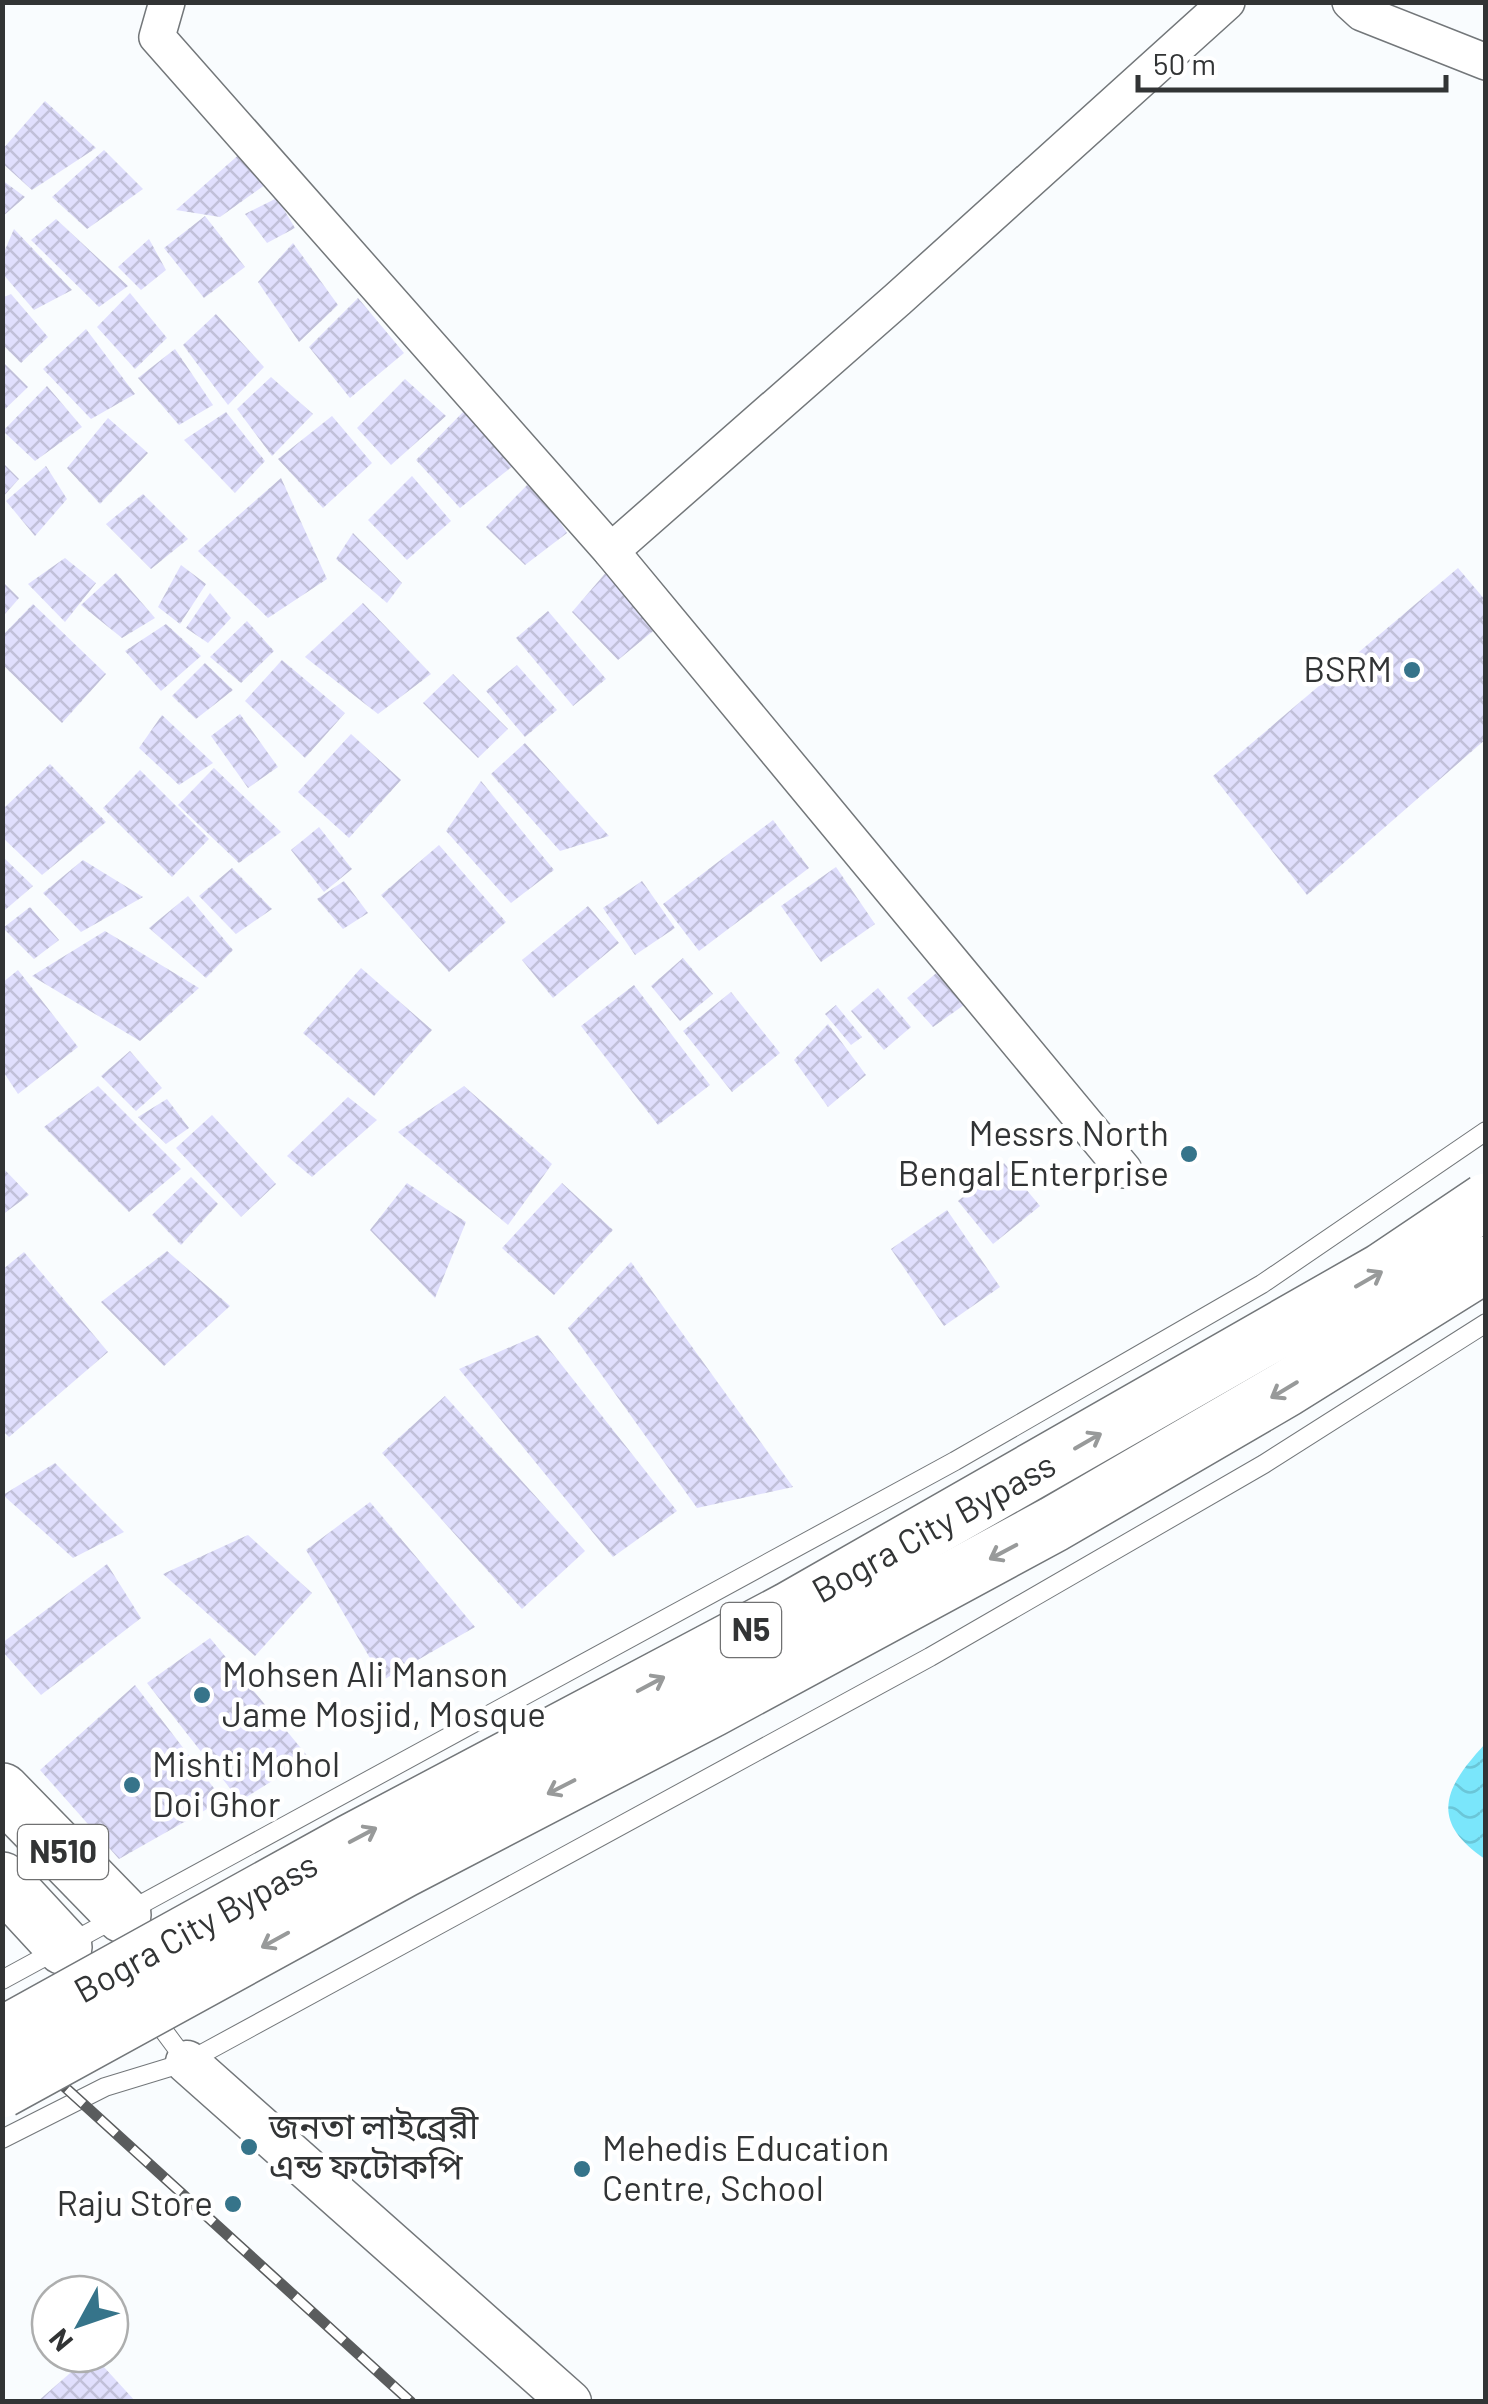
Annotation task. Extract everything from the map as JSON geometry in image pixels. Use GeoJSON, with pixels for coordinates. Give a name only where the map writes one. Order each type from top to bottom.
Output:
{"type":"FeatureCollection","features":[{"type":"Feature","properties":{"kind":"highway","name":"Bogra City Bypass"},"geometry":{"type":"LineString","coordinates":[[2,2036],[352,1842],[824,1590],[1350,1290],[1486,1202]]}},
{"type":"Feature","properties":{"kind":"highway","name":"Bogra City Bypass"},"geometry":{"type":"LineString","coordinates":[[2,2090],[404,1870],[1054,1524],[1286,1389],[1486,1264]]}},
{"type":"Feature","properties":{"kind":"highway","name":"N510"},"geometry":{"type":"LineString","coordinates":[[2,1791],[98,1940]]}},
{"type":"Feature","properties":{"kind":"highway","name":"N510"},"geometry":{"type":"LineString","coordinates":[[2,1880],[98,1940]]}},
{"type":"Feature","properties":{"kind":"street"},"geometry":{"type":"LineString","coordinates":[[166,2],[157,37],[611,551],[1124,1170]]}},
{"type":"Feature","properties":{"kind":"street"},"geometry":{"type":"LineString","coordinates":[[611,551],[884,312],[1227,2]]}},
{"type":"Feature","properties":{"kind":"street"},"geometry":{"type":"LineString","coordinates":[[1350,2],[1362,13],[1486,62]]}},
{"type":"Feature","properties":{"kind":"street"},"geometry":{"type":"LineString","coordinates":[[187,2062],[570,2402]]}},
{"type":"Feature","properties":{"kind":"lane"},"geometry":{"type":"LineString","coordinates":[[2,1980],[98,1940],[972,1451],[1262,1284],[1486,1131]]}},
{"type":"Feature","properties":{"kind":"lane"},"geometry":{"type":"LineString","coordinates":[[2,2140],[105,2088],[187,2062],[946,1647],[1264,1464],[1486,1323]]}},
{"type":"Feature","properties":{"kind":"lane"},"geometry":{"type":"LineString","coordinates":[[98,1940],[187,2062]]}},
{"type":"Feature","properties":{"kind":"water"},"geometry":{"type":"Polygon","coordinates":[[[1485,1744],[1485,1859],[1455,1830],[1449,1817],[1449,1803],[1460,1774],[1485,1744]]]}},
{"type":"Feature","properties":{"kind":"building"},"geometry":{"type":"Polygon","coordinates":[[[45,101],[96,148],[32,190],[2,163],[2,150],[45,101]]]}},
{"type":"Feature","properties":{"kind":"building"},"geometry":{"type":"Polygon","coordinates":[[[104,150],[143,189],[87,229],[52,197],[104,150]]]}},
{"type":"Feature","properties":{"kind":"building"},"geometry":{"type":"Polygon","coordinates":[[[243,151],[269,182],[220,217],[176,210],[243,151]]]}},
{"type":"Feature","properties":{"kind":"building"},"geometry":{"type":"Polygon","coordinates":[[[2,180],[25,197],[2,217],[2,180]]]}},
{"type":"Feature","properties":{"kind":"building"},"geometry":{"type":"Polygon","coordinates":[[[277,198],[295,228],[267,243],[245,214],[277,198]]]}},
{"type":"Feature","properties":{"kind":"building"},"geometry":{"type":"Polygon","coordinates":[[[205,216],[245,267],[204,298],[164,248],[205,216]]]}},
{"type":"Feature","properties":{"kind":"building"},"geometry":{"type":"Polygon","coordinates":[[[56,219],[128,286],[99,307],[31,240],[56,219]]]}},
{"type":"Feature","properties":{"kind":"building"},"geometry":{"type":"Polygon","coordinates":[[[14,229],[72,290],[34,310],[2,273],[2,257],[14,229]]]}},
{"type":"Feature","properties":{"kind":"building"},"geometry":{"type":"Polygon","coordinates":[[[149,239],[166,270],[141,290],[118,267],[149,239]]]}},
{"type":"Feature","properties":{"kind":"building"},"geometry":{"type":"Polygon","coordinates":[[[293,243],[338,305],[299,342],[258,282],[293,243]]]}},
{"type":"Feature","properties":{"kind":"building"},"geometry":{"type":"Polygon","coordinates":[[[130,293],[167,338],[135,369],[97,327],[130,293]]]}},
{"type":"Feature","properties":{"kind":"building"},"geometry":{"type":"Polygon","coordinates":[[[11,294],[48,337],[21,363],[2,344],[2,298],[11,294]]]}},
{"type":"Feature","properties":{"kind":"building"},"geometry":{"type":"Polygon","coordinates":[[[358,298],[404,353],[350,398],[309,347],[358,298]]]}},
{"type":"Feature","properties":{"kind":"building"},"geometry":{"type":"Polygon","coordinates":[[[216,314],[264,367],[228,405],[183,345],[216,314]]]}},
{"type":"Feature","properties":{"kind":"building"},"geometry":{"type":"Polygon","coordinates":[[[86,329],[135,394],[91,419],[43,369],[86,329]]]}},
{"type":"Feature","properties":{"kind":"building"},"geometry":{"type":"Polygon","coordinates":[[[175,349],[213,405],[179,425],[138,378],[175,349]]]}},
{"type":"Feature","properties":{"kind":"building"},"geometry":{"type":"Polygon","coordinates":[[[2,361],[28,387],[2,412],[2,361]]]}},
{"type":"Feature","properties":{"kind":"building"},"geometry":{"type":"Polygon","coordinates":[[[271,377],[313,414],[272,456],[237,409],[271,377]]]}},
{"type":"Feature","properties":{"kind":"building"},"geometry":{"type":"Polygon","coordinates":[[[405,379],[446,416],[391,465],[357,428],[405,379]]]}},
{"type":"Feature","properties":{"kind":"building"},"geometry":{"type":"Polygon","coordinates":[[[47,386],[82,427],[35,461],[3,431],[47,386]]]}},
{"type":"Feature","properties":{"kind":"building"},"geometry":{"type":"Polygon","coordinates":[[[465,410],[519,461],[460,508],[416,460],[465,410]]]}},
{"type":"Feature","properties":{"kind":"building"},"geometry":{"type":"Polygon","coordinates":[[[226,412],[265,461],[235,493],[184,440],[226,412]]]}},
{"type":"Feature","properties":{"kind":"building"},"geometry":{"type":"Polygon","coordinates":[[[332,416],[372,463],[323,508],[278,459],[332,416]]]}},
{"type":"Feature","properties":{"kind":"building"},"geometry":{"type":"Polygon","coordinates":[[[108,418],[148,453],[100,504],[67,468],[108,418]]]}},
{"type":"Feature","properties":{"kind":"building"},"geometry":{"type":"Polygon","coordinates":[[[2,462],[19,479],[2,498],[2,462]]]}},
{"type":"Feature","properties":{"kind":"building"},"geometry":{"type":"Polygon","coordinates":[[[46,466],[67,499],[35,536],[6,501],[46,466]]]}},
{"type":"Feature","properties":{"kind":"building"},"geometry":{"type":"Polygon","coordinates":[[[412,476],[451,521],[407,560],[368,520],[412,476]]]}},
{"type":"Feature","properties":{"kind":"building"},"geometry":{"type":"Polygon","coordinates":[[[281,478],[327,579],[268,618],[198,551],[281,478]]]}},
{"type":"Feature","properties":{"kind":"building"},"geometry":{"type":"Polygon","coordinates":[[[533,479],[567,533],[525,565],[486,527],[533,479]]]}},
{"type":"Feature","properties":{"kind":"building"},"geometry":{"type":"Polygon","coordinates":[[[143,494],[188,539],[151,569],[106,524],[143,494]]]}},
{"type":"Feature","properties":{"kind":"building"},"geometry":{"type":"Polygon","coordinates":[[[353,533],[402,583],[387,603],[336,559],[353,533]]]}},
{"type":"Feature","properties":{"kind":"building"},"geometry":{"type":"Polygon","coordinates":[[[65,558],[96,583],[65,622],[28,584],[65,558]]]}},
{"type":"Feature","properties":{"kind":"building"},"geometry":{"type":"Polygon","coordinates":[[[181,565],[206,584],[180,624],[158,607],[181,565]]]}},
{"type":"Feature","properties":{"kind":"building","name":"BSRM"},"geometry":{"type":"Polygon","coordinates":[[[1458,568],[1486,601],[1486,739],[1307,895],[1213,776],[1458,568]]]}},
{"type":"Feature","properties":{"kind":"building"},"geometry":{"type":"Polygon","coordinates":[[[609,569],[658,627],[618,660],[572,612],[609,569]]]}},
{"type":"Feature","properties":{"kind":"building"},"geometry":{"type":"Polygon","coordinates":[[[116,573],[155,618],[122,638],[81,605],[116,573]]]}},
{"type":"Feature","properties":{"kind":"building"},"geometry":{"type":"Polygon","coordinates":[[[3,582],[19,598],[3,616],[3,582]]]}},
{"type":"Feature","properties":{"kind":"building"},"geometry":{"type":"Polygon","coordinates":[[[210,593],[231,618],[208,643],[186,628],[210,593]]]}},
{"type":"Feature","properties":{"kind":"building"},"geometry":{"type":"Polygon","coordinates":[[[363,603],[431,674],[378,714],[305,657],[363,603]]]}},
{"type":"Feature","properties":{"kind":"building"},"geometry":{"type":"Polygon","coordinates":[[[33,604],[106,674],[62,723],[2,664],[2,636],[33,604]]]}},
{"type":"Feature","properties":{"kind":"building"},"geometry":{"type":"Polygon","coordinates":[[[548,611],[606,679],[573,706],[516,638],[548,611]]]}},
{"type":"Feature","properties":{"kind":"building"},"geometry":{"type":"Polygon","coordinates":[[[247,621],[274,651],[241,683],[210,657],[247,621]]]}},
{"type":"Feature","properties":{"kind":"building"},"geometry":{"type":"Polygon","coordinates":[[[166,624],[201,656],[161,691],[125,651],[166,624]]]}},
{"type":"Feature","properties":{"kind":"building"},"geometry":{"type":"Polygon","coordinates":[[[282,660],[345,713],[305,758],[245,701],[282,660]]]}},
{"type":"Feature","properties":{"kind":"building"},"geometry":{"type":"Polygon","coordinates":[[[205,663],[233,690],[196,719],[172,696],[205,663]]]}},
{"type":"Feature","properties":{"kind":"building"},"geometry":{"type":"Polygon","coordinates":[[[517,665],[557,710],[525,737],[486,691],[517,665]]]}},
{"type":"Feature","properties":{"kind":"building"},"geometry":{"type":"Polygon","coordinates":[[[453,674],[508,729],[478,758],[423,703],[453,674]]]}},
{"type":"Feature","properties":{"kind":"building"},"geometry":{"type":"Polygon","coordinates":[[[240,714],[278,767],[248,788],[211,736],[240,714]]]}},
{"type":"Feature","properties":{"kind":"building"},"geometry":{"type":"Polygon","coordinates":[[[162,715],[213,763],[179,785],[139,748],[162,715]]]}},
{"type":"Feature","properties":{"kind":"building"},"geometry":{"type":"Polygon","coordinates":[[[351,734],[401,780],[349,838],[298,792],[351,734]]]}},
{"type":"Feature","properties":{"kind":"building"},"geometry":{"type":"Polygon","coordinates":[[[525,743],[609,836],[560,851],[491,774],[525,743]]]}},
{"type":"Feature","properties":{"kind":"building"},"geometry":{"type":"Polygon","coordinates":[[[50,764],[106,822],[42,875],[2,837],[2,810],[50,764]]]}},
{"type":"Feature","properties":{"kind":"building"},"geometry":{"type":"Polygon","coordinates":[[[214,768],[281,832],[239,863],[178,805],[214,768]]]}},
{"type":"Feature","properties":{"kind":"building"},"geometry":{"type":"Polygon","coordinates":[[[140,770],[209,839],[172,877],[103,808],[140,770]]]}},
{"type":"Feature","properties":{"kind":"building"},"geometry":{"type":"Polygon","coordinates":[[[481,781],[554,870],[511,903],[446,831],[481,781]]]}},
{"type":"Feature","properties":{"kind":"building"},"geometry":{"type":"Polygon","coordinates":[[[773,820],[809,868],[699,951],[663,904],[773,820]]]}},
{"type":"Feature","properties":{"kind":"building"},"geometry":{"type":"Polygon","coordinates":[[[319,827],[352,869],[324,892],[291,850],[319,827]]]}},
{"type":"Feature","properties":{"kind":"building"},"geometry":{"type":"Polygon","coordinates":[[[439,845],[506,922],[449,972],[381,895],[439,845]]]}},
{"type":"Feature","properties":{"kind":"building"},"geometry":{"type":"Polygon","coordinates":[[[2,856],[33,886],[5,910],[2,908],[2,856]]]}},
{"type":"Feature","properties":{"kind":"building"},"geometry":{"type":"Polygon","coordinates":[[[83,860],[143,897],[81,932],[43,893],[83,860]]]}},
{"type":"Feature","properties":{"kind":"building"},"geometry":{"type":"Polygon","coordinates":[[[836,867],[875,924],[821,962],[781,906],[836,867]]]}},
{"type":"Feature","properties":{"kind":"building"},"geometry":{"type":"Polygon","coordinates":[[[232,868],[272,909],[236,934],[199,896],[232,868]]]}},
{"type":"Feature","properties":{"kind":"building"},"geometry":{"type":"Polygon","coordinates":[[[344,881],[368,913],[343,929],[317,899],[344,881]]]}},
{"type":"Feature","properties":{"kind":"building"},"geometry":{"type":"Polygon","coordinates":[[[642,881],[675,928],[635,955],[603,908],[642,881]]]}},
{"type":"Feature","properties":{"kind":"building"},"geometry":{"type":"Polygon","coordinates":[[[188,896],[233,950],[206,978],[149,928],[188,896]]]}},
{"type":"Feature","properties":{"kind":"building"},"geometry":{"type":"Polygon","coordinates":[[[588,906],[619,943],[553,998],[522,960],[588,906]]]}},
{"type":"Feature","properties":{"kind":"building"},"geometry":{"type":"Polygon","coordinates":[[[30,907],[59,940],[34,959],[3,928],[30,907]]]}},
{"type":"Feature","properties":{"kind":"building"},"geometry":{"type":"Polygon","coordinates":[[[105,931],[199,988],[140,1041],[32,976],[105,931]]]}},
{"type":"Feature","properties":{"kind":"building"},"geometry":{"type":"Polygon","coordinates":[[[683,958],[713,994],[680,1021],[651,986],[683,958]]]}},
{"type":"Feature","properties":{"kind":"building"},"geometry":{"type":"Polygon","coordinates":[[[361,968],[432,1030],[374,1096],[303,1033],[361,968]]]}},
{"type":"Feature","properties":{"kind":"building"},"geometry":{"type":"Polygon","coordinates":[[[941,969],[964,1005],[933,1027],[907,998],[941,969]]]}},
{"type":"Feature","properties":{"kind":"building"},"geometry":{"type":"Polygon","coordinates":[[[18,970],[78,1047],[18,1094],[2,1070],[2,983],[18,970]]]}},
{"type":"Feature","properties":{"kind":"building"},"geometry":{"type":"Polygon","coordinates":[[[634,985],[710,1085],[658,1125],[581,1026],[634,985]]]}},
{"type":"Feature","properties":{"kind":"building"},"geometry":{"type":"Polygon","coordinates":[[[878,988],[911,1027],[884,1050],[851,1011],[878,988]]]}},
{"type":"Feature","properties":{"kind":"building"},"geometry":{"type":"Polygon","coordinates":[[[731,992],[780,1053],[732,1092],[683,1031],[731,992]]]}},
{"type":"Feature","properties":{"kind":"building"},"geometry":{"type":"Polygon","coordinates":[[[836,1005],[862,1037],[851,1045],[825,1014],[836,1005]]]}},
{"type":"Feature","properties":{"kind":"building"},"geometry":{"type":"Polygon","coordinates":[[[828,1024],[866,1075],[828,1107],[794,1060],[828,1024]]]}},
{"type":"Feature","properties":{"kind":"building"},"geometry":{"type":"Polygon","coordinates":[[[130,1051],[162,1088],[136,1111],[101,1076],[130,1051]]]}},
{"type":"Feature","properties":{"kind":"building"},"geometry":{"type":"Polygon","coordinates":[[[98,1086],[181,1169],[129,1212],[44,1127],[98,1086]]]}},
{"type":"Feature","properties":{"kind":"building"},"geometry":{"type":"Polygon","coordinates":[[[464,1086],[552,1164],[508,1225],[398,1132],[464,1086]]]}},
{"type":"Feature","properties":{"kind":"building"},"geometry":{"type":"Polygon","coordinates":[[[348,1097],[377,1120],[312,1177],[287,1156],[348,1097]]]}},
{"type":"Feature","properties":{"kind":"building"},"geometry":{"type":"Polygon","coordinates":[[[167,1099],[189,1128],[166,1144],[138,1117],[167,1099]]]}},
{"type":"Feature","properties":{"kind":"building"},"geometry":{"type":"Polygon","coordinates":[[[212,1115],[276,1184],[241,1217],[176,1148],[212,1115]]]}},
{"type":"Feature","properties":{"kind":"building"},"geometry":{"type":"Polygon","coordinates":[[[1004,1163],[1040,1206],[993,1244],[958,1201],[1004,1163]]]}},
{"type":"Feature","properties":{"kind":"building"},"geometry":{"type":"Polygon","coordinates":[[[2,1167],[29,1195],[2,1215],[2,1167]]]}},
{"type":"Feature","properties":{"kind":"building"},"geometry":{"type":"Polygon","coordinates":[[[191,1177],[218,1204],[181,1245],[152,1215],[191,1177]]]}},
{"type":"Feature","properties":{"kind":"building"},"geometry":{"type":"Polygon","coordinates":[[[407,1183],[466,1222],[435,1298],[370,1230],[407,1183]]]}},
{"type":"Feature","properties":{"kind":"building"},"geometry":{"type":"Polygon","coordinates":[[[562,1183],[613,1230],[554,1295],[502,1248],[562,1183]]]}},
{"type":"Feature","properties":{"kind":"building"},"geometry":{"type":"Polygon","coordinates":[[[947,1210],[1000,1287],[944,1326],[891,1249],[947,1210]]]}},
{"type":"Feature","properties":{"kind":"building"},"geometry":{"type":"Polygon","coordinates":[[[167,1251],[230,1306],[164,1366],[101,1302],[167,1251]]]}},
{"type":"Feature","properties":{"kind":"building"},"geometry":{"type":"Polygon","coordinates":[[[24,1252],[108,1352],[9,1437],[2,1430],[2,1270],[24,1252]]]}},
{"type":"Feature","properties":{"kind":"building"},"geometry":{"type":"Polygon","coordinates":[[[631,1262],[793,1487],[697,1508],[568,1328],[631,1262]]]}},
{"type":"Feature","properties":{"kind":"building"},"geometry":{"type":"Polygon","coordinates":[[[538,1335],[677,1511],[613,1557],[459,1369],[538,1335]]]}},
{"type":"Feature","properties":{"kind":"building"},"geometry":{"type":"Polygon","coordinates":[[[445,1396],[585,1551],[522,1609],[382,1453],[445,1396]]]}},
{"type":"Feature","properties":{"kind":"building"},"geometry":{"type":"Polygon","coordinates":[[[55,1463],[124,1532],[73,1558],[3,1495],[55,1463]]]}},
{"type":"Feature","properties":{"kind":"building"},"geometry":{"type":"Polygon","coordinates":[[[370,1502],[475,1627],[383,1680],[306,1550],[370,1502]]]}},
{"type":"Feature","properties":{"kind":"building"},"geometry":{"type":"Polygon","coordinates":[[[248,1535],[312,1593],[255,1656],[163,1574],[248,1535]]]}},
{"type":"Feature","properties":{"kind":"building"},"geometry":{"type":"Polygon","coordinates":[[[107,1564],[141,1618],[41,1695],[2,1651],[2,1643],[107,1564]]]}},
{"type":"Feature","properties":{"kind":"building"},"geometry":{"type":"Polygon","coordinates":[[[210,1638],[309,1758],[240,1801],[147,1683],[210,1638]]]}},
{"type":"Feature","properties":{"kind":"building","name":"Mishti Mohol Doi Ghor"},"geometry":{"type":"Polygon","coordinates":[[[135,1685],[223,1800],[119,1859],[40,1770],[135,1685]]]}},
{"type":"Feature","properties":{"kind":"building"},"geometry":{"type":"Polygon","coordinates":[[[69,2374],[110,2374],[136,2402],[37,2402],[69,2374]]]}},
{"type":"Feature","properties":{"kind":"railway"},"geometry":{"type":"LineString","coordinates":[[2,2030],[411,2402]]}},
{"type":"Feature","properties":{"kind":"place","name":"BSRM"},"geometry":{"type":"Point","coordinates":[1412,670]}},
{"type":"Feature","properties":{"kind":"place","name":"Messrs North Bengal Enterprise"},"geometry":{"type":"Point","coordinates":[1189,1154]}},
{"type":"Feature","properties":{"kind":"place","name":"Mohsen Ali Manson Jame Mosjid, Mosque"},"geometry":{"type":"Point","coordinates":[202,1695]}},
{"type":"Feature","properties":{"kind":"place","name":"Mishti Mohol Doi Ghor"},"geometry":{"type":"Point","coordinates":[132,1785]}},
{"type":"Feature","properties":{"kind":"place","name":"জনতা লাইব্রেরী এন্ড ফটোকপি"},"geometry":{"type":"Point","coordinates":[249,2147]}},
{"type":"Feature","properties":{"kind":"place","name":"Mehedis Education Centre, School"},"geometry":{"type":"Point","coordinates":[582,2169]}},
{"type":"Feature","properties":{"kind":"place","name":"Raju Store"},"geometry":{"type":"Point","coordinates":[233,2204]}}]}
